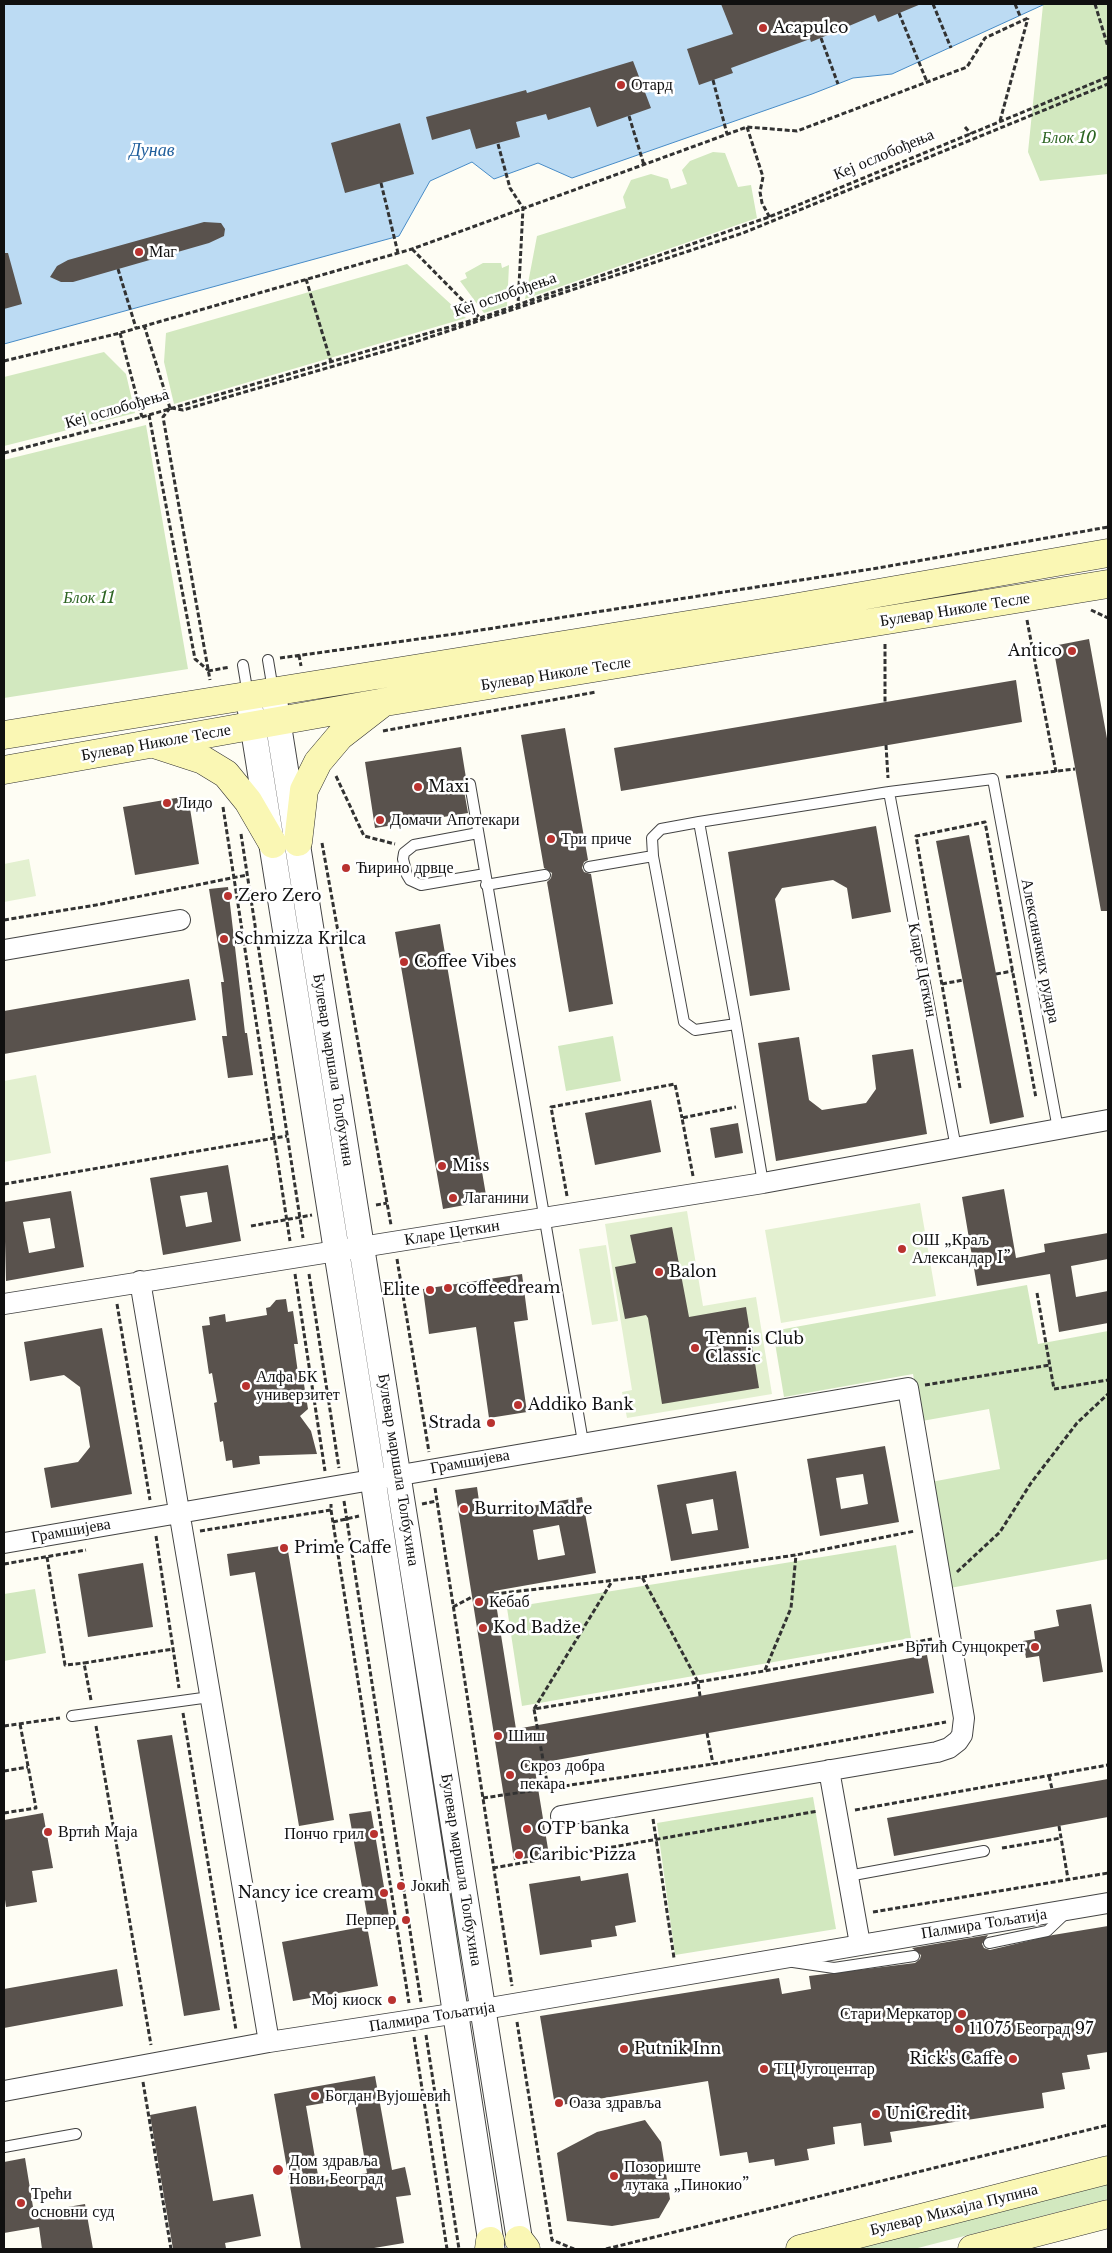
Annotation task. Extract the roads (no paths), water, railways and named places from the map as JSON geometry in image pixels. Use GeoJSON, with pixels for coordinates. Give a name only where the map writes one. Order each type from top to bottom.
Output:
{"type":"FeatureCollection","features":[{"type":"Feature","properties":{"kind":"main road","name":"Булевар Николе Тесле"},"geometry":{"type":"LineString","coordinates":[[4,735],[798,607],[1108,553]]}},
{"type":"Feature","properties":{"kind":"main road","name":"Булевар Николе Тесле"},"geometry":{"type":"LineString","coordinates":[[4,770],[385,702],[1108,584]]}},
{"type":"Feature","properties":{"kind":"main road"},"geometry":{"type":"LineString","coordinates":[[297,842],[304,790],[318,762],[340,736],[385,702]]}},
{"type":"Feature","properties":{"kind":"main road"},"geometry":{"type":"LineString","coordinates":[[153,744],[203,760],[226,774],[248,801],[297,842]]}},
{"type":"Feature","properties":{"kind":"main road","name":"Булевар Михајла Пупина"},"geometry":{"type":"LineString","coordinates":[[800,2249],[1108,2170]]}},
{"type":"Feature","properties":{"kind":"main road"},"geometry":{"type":"LineString","coordinates":[[972,2249],[1011,2244],[1108,2214]]}},
{"type":"Feature","properties":{"kind":"street","name":"Булевар маршала Толбухина"},"geometry":{"type":"LineString","coordinates":[[260,693],[266,724],[297,842],[360,1248],[399,1474],[522,2246]]}},
{"type":"Feature","properties":{"kind":"street","name":"Булевар маршала Толбухина"},"geometry":{"type":"LineString","coordinates":[[297,842],[335,1251],[373,1480],[490,2246]]}},
{"type":"Feature","properties":{"kind":"street"},"geometry":{"type":"LineString","coordinates":[[4,950],[180,920]]}},
{"type":"Feature","properties":{"kind":"street","name":"Кларе Цеткин"},"geometry":{"type":"LineString","coordinates":[[4,1304],[763,1183],[1108,1120]]}},
{"type":"Feature","properties":{"kind":"street"},"geometry":{"type":"LineString","coordinates":[[140,1281],[269,2042]]}},
{"type":"Feature","properties":{"kind":"street","name":"Грамшијева"},"geometry":{"type":"LineString","coordinates":[[4,1543],[583,1442],[908,1388],[964,1718],[962,1735],[949,1748],[937,1752],[829,1770]]}},
{"type":"Feature","properties":{"kind":"street"},"geometry":{"type":"LineString","coordinates":[[561,1816],[829,1770],[829,1812],[848,1876],[860,1944]]}},
{"type":"Feature","properties":{"kind":"street","name":"Палмира Тољатија"},"geometry":{"type":"LineString","coordinates":[[4,2091],[269,2042],[455,2014],[1108,1903]]}},
{"type":"Feature","properties":{"kind":"lane"},"geometry":{"type":"LineString","coordinates":[[260,693],[268,660]]}},
{"type":"Feature","properties":{"kind":"lane"},"geometry":{"type":"LineString","coordinates":[[243,665],[260,693]]}},
{"type":"Feature","properties":{"kind":"lane","name":"Алексиначких рудара"},"geometry":{"type":"LineString","coordinates":[[889,792],[993,779],[1058,1129]]}},
{"type":"Feature","properties":{"kind":"lane"},"geometry":{"type":"LineString","coordinates":[[470,784],[583,1442]]}},
{"type":"Feature","properties":{"kind":"lane"},"geometry":{"type":"LineString","coordinates":[[736,1024],[695,1030],[684,1022],[651,844],[654,833],[661,829],[699,822],[889,792]]}},
{"type":"Feature","properties":{"kind":"lane","name":"Кларе Цеткин"},"geometry":{"type":"LineString","coordinates":[[889,792],[956,1148]]}},
{"type":"Feature","properties":{"kind":"lane"},"geometry":{"type":"LineString","coordinates":[[699,822],[763,1183]]}},
{"type":"Feature","properties":{"kind":"lane"},"geometry":{"type":"LineString","coordinates":[[478,833],[414,844],[408,848],[403,859],[407,875],[415,884],[420,885],[485,874]]}},
{"type":"Feature","properties":{"kind":"lane"},"geometry":{"type":"LineString","coordinates":[[589,867],[653,856]]}},
{"type":"Feature","properties":{"kind":"lane"},"geometry":{"type":"LineString","coordinates":[[486,886],[545,875]]}},
{"type":"Feature","properties":{"kind":"lane"},"geometry":{"type":"LineString","coordinates":[[72,1716],[210,1697]]}},
{"type":"Feature","properties":{"kind":"lane"},"geometry":{"type":"LineString","coordinates":[[848,1876],[984,1851]]}},
{"type":"Feature","properties":{"kind":"lane"},"geometry":{"type":"LineString","coordinates":[[990,1943],[1047,1931],[1069,1910]]}},
{"type":"Feature","properties":{"kind":"lane"},"geometry":{"type":"LineString","coordinates":[[780,1958],[812,1966],[834,1968],[914,1956]]}},
{"type":"Feature","properties":{"kind":"lane"},"geometry":{"type":"LineString","coordinates":[[4,2147],[76,2134]]}},
{"type":"Feature","properties":{"kind":"water","name":"Дунав"},"geometry":{"type":"Polygon","coordinates":[[[4,4],[1045,4],[892,74],[853,78],[572,178],[538,163],[494,179],[472,162],[430,181],[399,236],[4,344],[4,4]]]}},
{"type":"Feature","properties":{"kind":"place","name":"Acapulco"},"geometry":{"type":"Point","coordinates":[763,28]}},
{"type":"Feature","properties":{"kind":"place","name":"Отард"},"geometry":{"type":"Point","coordinates":[621,85]}},
{"type":"Feature","properties":{"kind":"place","name":"Маг"},"geometry":{"type":"Point","coordinates":[139,252]}},
{"type":"Feature","properties":{"kind":"place","name":"Antico"},"geometry":{"type":"Point","coordinates":[1072,651]}},
{"type":"Feature","properties":{"kind":"place","name":"Maxi"},"geometry":{"type":"Point","coordinates":[418,787]}},
{"type":"Feature","properties":{"kind":"place","name":"Лидо"},"geometry":{"type":"Point","coordinates":[167,803]}},
{"type":"Feature","properties":{"kind":"place","name":"Домачи Апотекари"},"geometry":{"type":"Point","coordinates":[380,820]}},
{"type":"Feature","properties":{"kind":"place","name":"Три приче"},"geometry":{"type":"Point","coordinates":[551,839]}},
{"type":"Feature","properties":{"kind":"place","name":"Ћирино дрвце"},"geometry":{"type":"Point","coordinates":[346,868]}},
{"type":"Feature","properties":{"kind":"place","name":"Zero Zero"},"geometry":{"type":"Point","coordinates":[228,896]}},
{"type":"Feature","properties":{"kind":"place","name":"Schmizza Krilca"},"geometry":{"type":"Point","coordinates":[224,939]}},
{"type":"Feature","properties":{"kind":"place","name":"Coffee Vibes"},"geometry":{"type":"Point","coordinates":[404,962]}},
{"type":"Feature","properties":{"kind":"place","name":"Miss"},"geometry":{"type":"Point","coordinates":[442,1166]}},
{"type":"Feature","properties":{"kind":"place","name":"Лаганини"},"geometry":{"type":"Point","coordinates":[453,1198]}},
{"type":"Feature","properties":{"kind":"place","name":"ОШ „Краљ Александар I”"},"geometry":{"type":"Point","coordinates":[902,1249]}},
{"type":"Feature","properties":{"kind":"place","name":"Balon"},"geometry":{"type":"Point","coordinates":[659,1272]}},
{"type":"Feature","properties":{"kind":"place","name":"coffeedream"},"geometry":{"type":"Point","coordinates":[448,1288]}},
{"type":"Feature","properties":{"kind":"place","name":"Elite"},"geometry":{"type":"Point","coordinates":[430,1290]}},
{"type":"Feature","properties":{"kind":"place","name":"Tennis Club Classic"},"geometry":{"type":"Point","coordinates":[695,1348]}},
{"type":"Feature","properties":{"kind":"place","name":"Алфа БК универзитет"},"geometry":{"type":"Point","coordinates":[246,1386]}},
{"type":"Feature","properties":{"kind":"place","name":"Addiko Bank"},"geometry":{"type":"Point","coordinates":[518,1405]}},
{"type":"Feature","properties":{"kind":"place","name":"Strada"},"geometry":{"type":"Point","coordinates":[491,1423]}},
{"type":"Feature","properties":{"kind":"place","name":"Burrito Madre"},"geometry":{"type":"Point","coordinates":[464,1509]}},
{"type":"Feature","properties":{"kind":"place","name":"Prime Caffe"},"geometry":{"type":"Point","coordinates":[284,1548]}},
{"type":"Feature","properties":{"kind":"place","name":"Кебаб"},"geometry":{"type":"Point","coordinates":[479,1602]}},
{"type":"Feature","properties":{"kind":"place","name":"Kod Badže"},"geometry":{"type":"Point","coordinates":[483,1628]}},
{"type":"Feature","properties":{"kind":"place","name":"Вртић Сунцокрет"},"geometry":{"type":"Point","coordinates":[1035,1647]}},
{"type":"Feature","properties":{"kind":"place","name":"Шиш"},"geometry":{"type":"Point","coordinates":[498,1736]}},
{"type":"Feature","properties":{"kind":"place","name":"Скроз добра пекара"},"geometry":{"type":"Point","coordinates":[510,1775]}},
{"type":"Feature","properties":{"kind":"place","name":"OTP banka"},"geometry":{"type":"Point","coordinates":[527,1829]}},
{"type":"Feature","properties":{"kind":"place","name":"Вртић Маја"},"geometry":{"type":"Point","coordinates":[48,1832]}},
{"type":"Feature","properties":{"kind":"place","name":"Пончо грил"},"geometry":{"type":"Point","coordinates":[374,1834]}},
{"type":"Feature","properties":{"kind":"place","name":"Caribic Pizza"},"geometry":{"type":"Point","coordinates":[519,1855]}},
{"type":"Feature","properties":{"kind":"place","name":"Јокић"},"geometry":{"type":"Point","coordinates":[401,1886]}},
{"type":"Feature","properties":{"kind":"place","name":"Nancy ice cream"},"geometry":{"type":"Point","coordinates":[384,1893]}},
{"type":"Feature","properties":{"kind":"place","name":"Перпер"},"geometry":{"type":"Point","coordinates":[406,1920]}},
{"type":"Feature","properties":{"kind":"place","name":"Мој киоск"},"geometry":{"type":"Point","coordinates":[392,2000]}},
{"type":"Feature","properties":{"kind":"place","name":"Стари Меркатор"},"geometry":{"type":"Point","coordinates":[962,2014]}},
{"type":"Feature","properties":{"kind":"place","name":"11075 Београд 97"},"geometry":{"type":"Point","coordinates":[959,2029]}},
{"type":"Feature","properties":{"kind":"place","name":"Putnik Inn"},"geometry":{"type":"Point","coordinates":[624,2049]}},
{"type":"Feature","properties":{"kind":"place","name":"Rick's Caffe"},"geometry":{"type":"Point","coordinates":[1013,2059]}},
{"type":"Feature","properties":{"kind":"place","name":"ТЦ Југоцентар"},"geometry":{"type":"Point","coordinates":[764,2069]}},
{"type":"Feature","properties":{"kind":"place","name":"Богдан Вујошевић"},"geometry":{"type":"Point","coordinates":[315,2096]}},
{"type":"Feature","properties":{"kind":"place","name":"Оаза здравља"},"geometry":{"type":"Point","coordinates":[559,2103]}},
{"type":"Feature","properties":{"kind":"place","name":"UniCredit"},"geometry":{"type":"Point","coordinates":[876,2114]}},
{"type":"Feature","properties":{"kind":"place","name":"Дом здравља Нови Београд"},"geometry":{"type":"Point","coordinates":[278,2170]}},
{"type":"Feature","properties":{"kind":"place","name":"Позориште лутака „Пинокио”"},"geometry":{"type":"Point","coordinates":[614,2176]}},
{"type":"Feature","properties":{"kind":"place","name":"Трећи основни суд"},"geometry":{"type":"Point","coordinates":[21,2203]}},
{"type":"Feature","properties":{"kind":"park label","name":"Блок 10"},"geometry":{"type":"Point","coordinates":[1069,138]}},
{"type":"Feature","properties":{"kind":"park label","name":"Блок 11"},"geometry":{"type":"Point","coordinates":[89,598]}}]}
